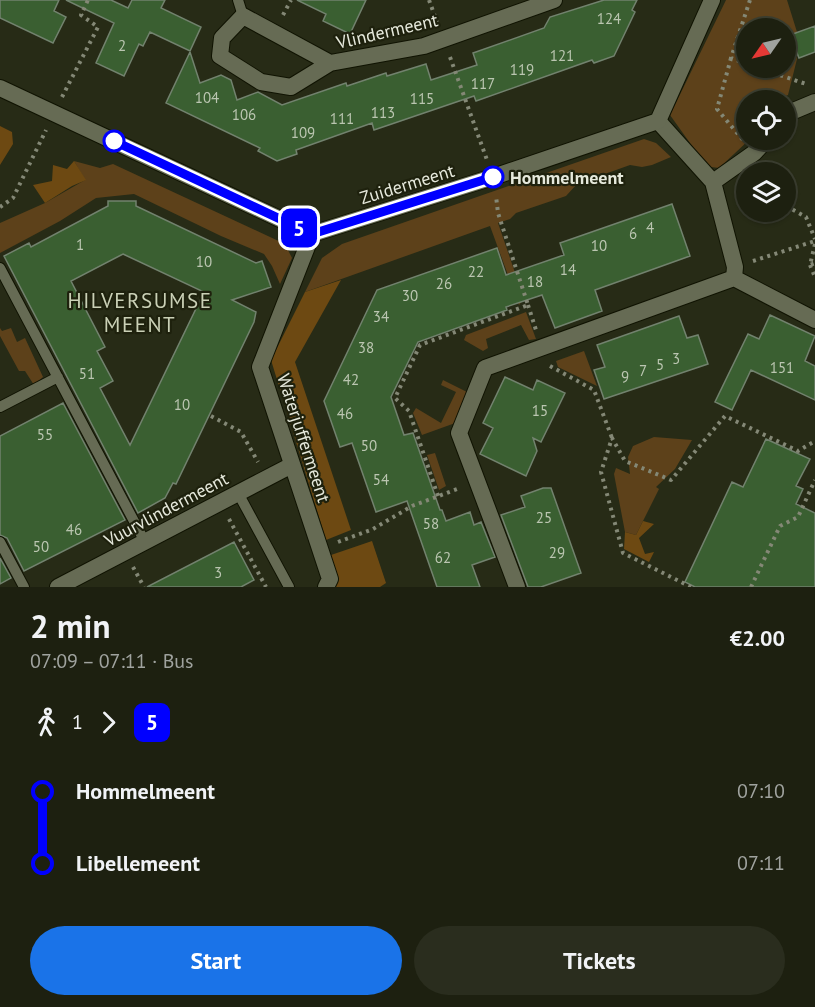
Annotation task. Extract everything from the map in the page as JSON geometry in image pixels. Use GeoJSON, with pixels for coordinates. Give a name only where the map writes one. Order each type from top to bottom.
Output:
{"type":"FeatureCollection","features":[{"type":"Feature","properties":{"kind":"street","name":"Vlindermeent"},"geometry":{"type":"LineString","coordinates":[[330,63],[240,8],[222,38],[220,56],[261,82],[291,87],[330,63],[424,45],[554,0]]}},
{"type":"Feature","properties":{"kind":"street"},"geometry":{"type":"LineString","coordinates":[[712,0],[658,121],[713,182],[735,273],[815,320]]}},
{"type":"Feature","properties":{"kind":"street"},"geometry":{"type":"LineString","coordinates":[[0,88],[312,234]]}},
{"type":"Feature","properties":{"kind":"street"},"geometry":{"type":"LineString","coordinates":[[796,108],[813,95]]}},
{"type":"Feature","properties":{"kind":"street","name":"Zuidermeent"},"geometry":{"type":"LineString","coordinates":[[312,234],[493,177],[658,121]]}},
{"type":"Feature","properties":{"kind":"street"},"geometry":{"type":"LineString","coordinates":[[713,182],[757,150]]}},
{"type":"Feature","properties":{"kind":"street","name":"Waterjuffermeent"},"geometry":{"type":"LineString","coordinates":[[312,234],[260,367],[330,579],[326,587]]}},
{"type":"Feature","properties":{"kind":"street"},"geometry":{"type":"LineString","coordinates":[[517,587],[459,433],[485,368],[735,273]]}},
{"type":"Feature","properties":{"kind":"street","name":"Vuurvlindermeent"},"geometry":{"type":"LineString","coordinates":[[58,587],[292,465]]}},
{"type":"Feature","properties":{"kind":"lane"},"geometry":{"type":"LineString","coordinates":[[0,268],[145,542]]}},
{"type":"Feature","properties":{"kind":"lane"},"geometry":{"type":"LineString","coordinates":[[0,407],[58,377]]}},
{"type":"Feature","properties":{"kind":"lane"},"geometry":{"type":"LineString","coordinates":[[238,493],[289,587]]}},
{"type":"Feature","properties":{"kind":"lane"},"geometry":{"type":"LineString","coordinates":[[0,542],[24,587]]}},
{"type":"Feature","properties":{"kind":"path"},"geometry":{"type":"LineString","coordinates":[[0,207],[13,198],[98,27],[81,15],[88,0]]}},
{"type":"Feature","properties":{"kind":"path"},"geometry":{"type":"LineString","coordinates":[[429,0],[493,177],[498,213],[528,305],[420,345],[395,398],[409,411],[438,496]]}},
{"type":"Feature","properties":{"kind":"path"},"geometry":{"type":"LineString","coordinates":[[750,0],[717,109],[754,153]]}},
{"type":"Feature","properties":{"kind":"path"},"geometry":{"type":"LineString","coordinates":[[731,58],[736,60]]}},
{"type":"Feature","properties":{"kind":"path"},"geometry":{"type":"LineString","coordinates":[[790,78],[805,83],[813,95]]}},
{"type":"Feature","properties":{"kind":"path"},"geometry":{"type":"LineString","coordinates":[[796,212],[806,217],[815,241],[813,264],[815,277]]}},
{"type":"Feature","properties":{"kind":"path"},"geometry":{"type":"LineString","coordinates":[[735,273],[815,241]]}},
{"type":"Feature","properties":{"kind":"path"},"geometry":{"type":"LineString","coordinates":[[528,353],[594,390],[612,438],[625,461],[671,480],[725,416],[798,451],[815,441]]}},
{"type":"Feature","properties":{"kind":"path"},"geometry":{"type":"LineString","coordinates":[[211,416],[241,432],[267,478]]}},
{"type":"Feature","properties":{"kind":"path"},"geometry":{"type":"LineString","coordinates":[[612,438],[601,472],[623,553],[691,587]]}},
{"type":"Feature","properties":{"kind":"path"},"geometry":{"type":"LineString","coordinates":[[751,587],[780,526],[798,517],[815,480]]}},
{"type":"Feature","properties":{"kind":"path"},"geometry":{"type":"LineString","coordinates":[[320,548],[373,529],[412,506],[478,482]]}},
{"type":"Feature","properties":{"kind":"path"},"geometry":{"type":"LineString","coordinates":[[220,502],[266,587]]}},
{"type":"Feature","properties":{"kind":"shaded area"},"geometry":{"type":"Polygon","coordinates":[[[726,0],[787,0],[793,18],[736,18],[736,78],[792,78],[789,90],[736,90],[736,150],[738,150],[719,168],[711,167],[700,157],[670,115],[726,0]]]}},
{"type":"Feature","properties":{"kind":"shaded area"},"geometry":{"type":"Polygon","coordinates":[[[0,126],[12,132],[13,144],[0,165],[0,126]]]}},
{"type":"Feature","properties":{"kind":"shaded area"},"geometry":{"type":"Polygon","coordinates":[[[644,139],[656,143],[671,157],[642,167],[630,165],[577,184],[566,196],[516,213],[510,219],[498,223],[524,299],[519,305],[490,226],[305,292],[322,258],[342,244],[644,139]]]}},
{"type":"Feature","properties":{"kind":"shaded area"},"geometry":{"type":"Polygon","coordinates":[[[74,161],[100,168],[113,164],[285,244],[292,258],[280,284],[264,254],[134,194],[96,198],[60,221],[0,253],[0,223],[45,203],[85,180],[74,161]]]}},
{"type":"Feature","properties":{"kind":"shaded area"},"geometry":{"type":"Polygon","coordinates":[[[74,161],[86,180],[45,203],[33,185],[52,181],[53,165],[67,169],[74,161]]]}},
{"type":"Feature","properties":{"kind":"shaded area"},"geometry":{"type":"Polygon","coordinates":[[[341,280],[295,362],[351,530],[326,540],[271,360],[305,292],[341,280]]]}},
{"type":"Feature","properties":{"kind":"shaded area"},"geometry":{"type":"Polygon","coordinates":[[[526,312],[536,339],[529,340],[521,325],[486,339],[488,348],[483,351],[464,340],[466,335],[526,312]]]}},
{"type":"Feature","properties":{"kind":"shaded area"},"geometry":{"type":"Polygon","coordinates":[[[0,328],[2,331],[11,328],[17,342],[25,338],[43,377],[34,385],[25,371],[19,371],[0,336],[0,328]]]}},
{"type":"Feature","properties":{"kind":"shaded area"},"geometry":{"type":"Polygon","coordinates":[[[584,351],[597,386],[558,367],[556,361],[584,351]]]}},
{"type":"Feature","properties":{"kind":"shaded area"},"geometry":{"type":"Polygon","coordinates":[[[443,380],[469,393],[458,422],[422,435],[413,413],[416,408],[441,423],[456,392],[441,385],[443,380]]]}},
{"type":"Feature","properties":{"kind":"shaded area"},"geometry":{"type":"Polygon","coordinates":[[[654,437],[692,440],[675,469],[656,487],[659,489],[636,535],[625,532],[614,474],[616,468],[630,474],[628,457],[633,446],[654,437]]]}},
{"type":"Feature","properties":{"kind":"shaded area"},"geometry":{"type":"Polygon","coordinates":[[[435,453],[446,486],[439,490],[427,455],[435,453]]]}},
{"type":"Feature","properties":{"kind":"shaded area"},"geometry":{"type":"Polygon","coordinates":[[[643,521],[654,524],[639,538],[645,554],[654,552],[649,562],[624,549],[625,532],[636,535],[643,521]]]}},
{"type":"Feature","properties":{"kind":"shaded area"},"geometry":{"type":"Polygon","coordinates":[[[372,541],[386,583],[380,587],[335,587],[338,578],[331,555],[372,541]]]}},
{"type":"Feature","properties":{"kind":"building"},"geometry":{"type":"Polygon","coordinates":[[[0,0],[59,0],[54,11],[66,17],[53,43],[0,18],[0,0]]]}},
{"type":"Feature","properties":{"kind":"building"},"geometry":{"type":"Polygon","coordinates":[[[66,0],[111,0],[128,8],[132,0],[165,0],[161,8],[201,27],[190,51],[150,32],[143,46],[139,44],[124,76],[96,63],[114,23],[66,0]]]}},
{"type":"Feature","properties":{"kind":"building"},"geometry":{"type":"Polygon","coordinates":[[[297,0],[366,0],[350,34],[323,21],[326,14],[297,0]]]}},
{"type":"Feature","properties":{"kind":"building"},"geometry":{"type":"Polygon","coordinates":[[[604,0],[637,0],[632,10],[635,12],[614,56],[594,63],[592,60],[476,101],[474,96],[374,130],[372,123],[296,150],[297,154],[277,161],[258,151],[260,148],[166,103],[190,52],[200,83],[221,75],[231,80],[237,100],[258,92],[282,105],[346,83],[347,86],[386,73],[387,76],[426,64],[431,80],[477,65],[473,53],[544,28],[550,17],[604,0]]]}},
{"type":"Feature","properties":{"kind":"building"},"geometry":{"type":"Polygon","coordinates":[[[815,26],[815,52],[799,58],[796,50],[796,33],[815,26]]]}},
{"type":"Feature","properties":{"kind":"building"},"geometry":{"type":"Polygon","coordinates":[[[108,201],[136,201],[136,206],[256,263],[262,261],[271,287],[232,300],[256,312],[254,322],[176,484],[173,483],[165,498],[138,513],[4,256],[29,243],[31,247],[108,206],[108,201]],[[123,254],[71,281],[105,347],[97,351],[113,381],[100,388],[130,445],[204,292],[123,254]]]}},
{"type":"Feature","properties":{"kind":"building"},"geometry":{"type":"Polygon","coordinates":[[[672,204],[690,256],[595,290],[602,311],[555,328],[542,295],[418,342],[391,397],[404,435],[413,433],[446,521],[470,512],[474,525],[481,522],[495,557],[472,565],[480,587],[437,587],[407,501],[376,512],[352,443],[340,447],[324,401],[377,290],[497,248],[506,275],[564,255],[560,243],[672,204]]]}},
{"type":"Feature","properties":{"kind":"building"},"geometry":{"type":"Polygon","coordinates":[[[770,315],[815,336],[805,361],[815,366],[815,400],[751,370],[732,410],[715,402],[748,334],[759,339],[770,315]]]}},
{"type":"Feature","properties":{"kind":"building"},"geometry":{"type":"Polygon","coordinates":[[[679,316],[687,338],[698,335],[708,364],[604,399],[594,370],[605,367],[597,345],[679,316]]]}},
{"type":"Feature","properties":{"kind":"building"},"geometry":{"type":"Polygon","coordinates":[[[505,377],[533,390],[537,380],[565,393],[541,442],[533,438],[537,451],[526,476],[480,454],[493,428],[483,423],[505,377]]]}},
{"type":"Feature","properties":{"kind":"building"},"geometry":{"type":"Polygon","coordinates":[[[63,403],[125,520],[24,571],[7,538],[0,535],[0,436],[63,403]]]}},
{"type":"Feature","properties":{"kind":"building"},"geometry":{"type":"Polygon","coordinates":[[[766,439],[810,459],[796,486],[803,489],[796,504],[815,513],[815,587],[695,587],[685,582],[732,482],[743,487],[766,439]]]}},
{"type":"Feature","properties":{"kind":"building"},"geometry":{"type":"Polygon","coordinates":[[[543,488],[551,488],[581,573],[541,587],[528,587],[501,515],[525,507],[521,496],[543,488]]]}},
{"type":"Feature","properties":{"kind":"building"},"geometry":{"type":"Polygon","coordinates":[[[234,542],[254,580],[241,587],[147,587],[234,542]]]}},
{"type":"Feature","properties":{"kind":"building"},"geometry":{"type":"Polygon","coordinates":[[[0,558],[11,578],[0,584],[0,558]]]}},
{"type":"Feature","properties":{"kind":"bus line","name":"5"},"geometry":{"type":"LineString","coordinates":[[114,141],[312,234],[493,177]]}},
{"type":"Feature","properties":{"kind":"place","name":"Hommelmeent"},"geometry":{"type":"Point","coordinates":[493,177]}},
{"type":"Feature","properties":{"kind":"district","name":"HILVERSUMSE MEENT"},"geometry":{"type":"Point","coordinates":[140,312]}}]}
